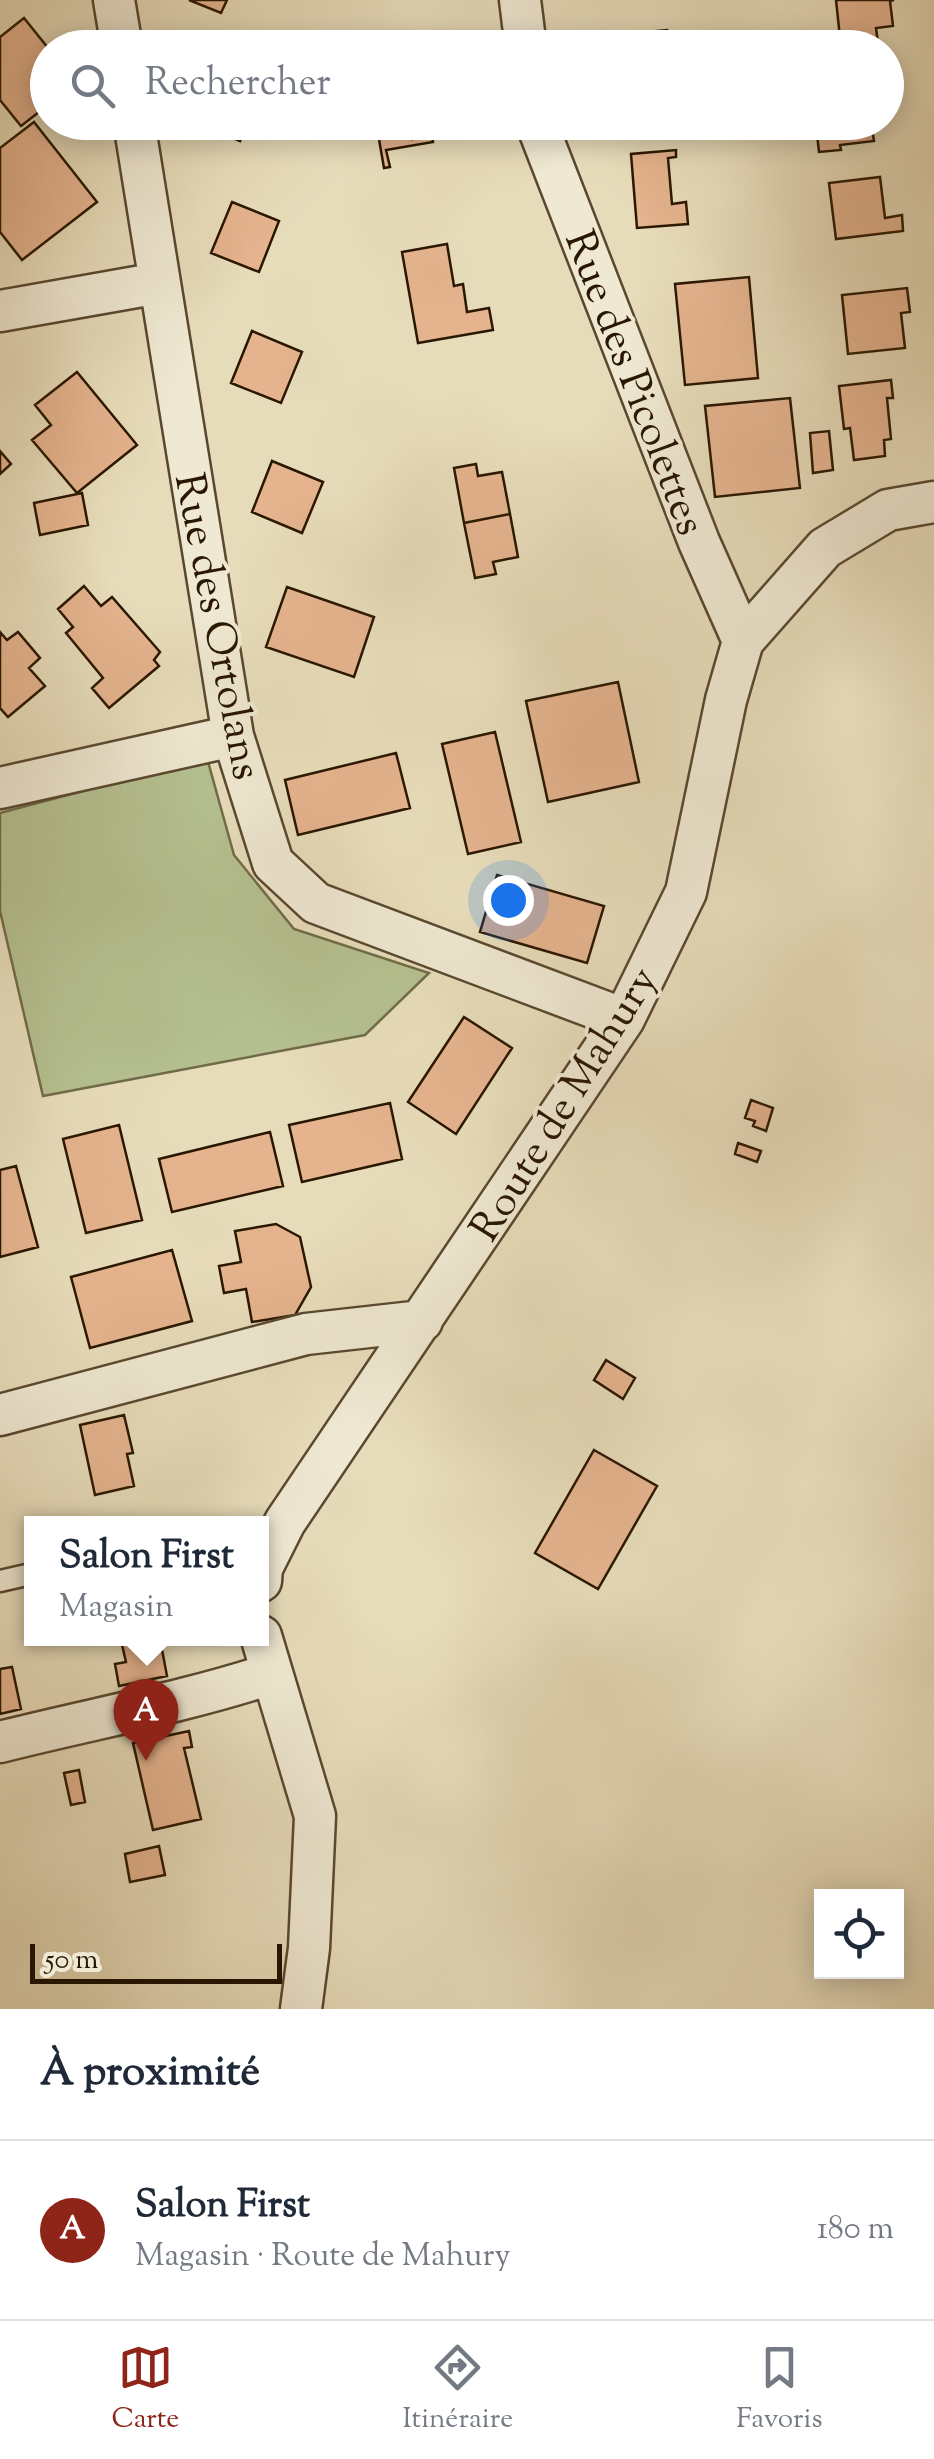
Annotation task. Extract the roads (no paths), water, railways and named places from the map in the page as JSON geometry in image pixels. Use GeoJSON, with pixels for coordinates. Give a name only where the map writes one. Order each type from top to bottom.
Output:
{"type":"FeatureCollection","features":[{"type":"Feature","properties":{"kind":"street"},"geometry":{"type":"LineString","coordinates":[[114,0],[119,30]]}},
{"type":"Feature","properties":{"kind":"street"},"geometry":{"type":"LineString","coordinates":[[520,0],[524,30]]}},
{"type":"Feature","properties":{"kind":"street","name":"Rue des Ortolans"},"geometry":{"type":"LineString","coordinates":[[137,140],[233,736],[272,863],[316,902],[624,1018]]}},
{"type":"Feature","properties":{"kind":"street","name":"Rue des Picolettes"},"geometry":{"type":"LineString","coordinates":[[543,140],[699,542],[742,641]]}},
{"type":"Feature","properties":{"kind":"street"},"geometry":{"type":"LineString","coordinates":[[0,311],[159,282]]}},
{"type":"Feature","properties":{"kind":"street","name":"Route de Mahury"},"geometry":{"type":"LineString","coordinates":[[273,1524],[422,1321],[624,1018],[686,892],[742,641],[825,548],[888,510],[934,502]]}},
{"type":"Feature","properties":{"kind":"street"},"geometry":{"type":"LineString","coordinates":[[0,788],[233,736]]}},
{"type":"Feature","properties":{"kind":"street"},"geometry":{"type":"LineString","coordinates":[[0,1416],[306,1334],[422,1321]]}},
{"type":"Feature","properties":{"kind":"street"},"geometry":{"type":"LineString","coordinates":[[0,1742],[216,1692],[266,1655],[315,1816],[301,2009]]}},
{"type":"Feature","properties":{"kind":"place","name":"Salon First"},"geometry":{"type":"Point","coordinates":[146,1761]}}]}
